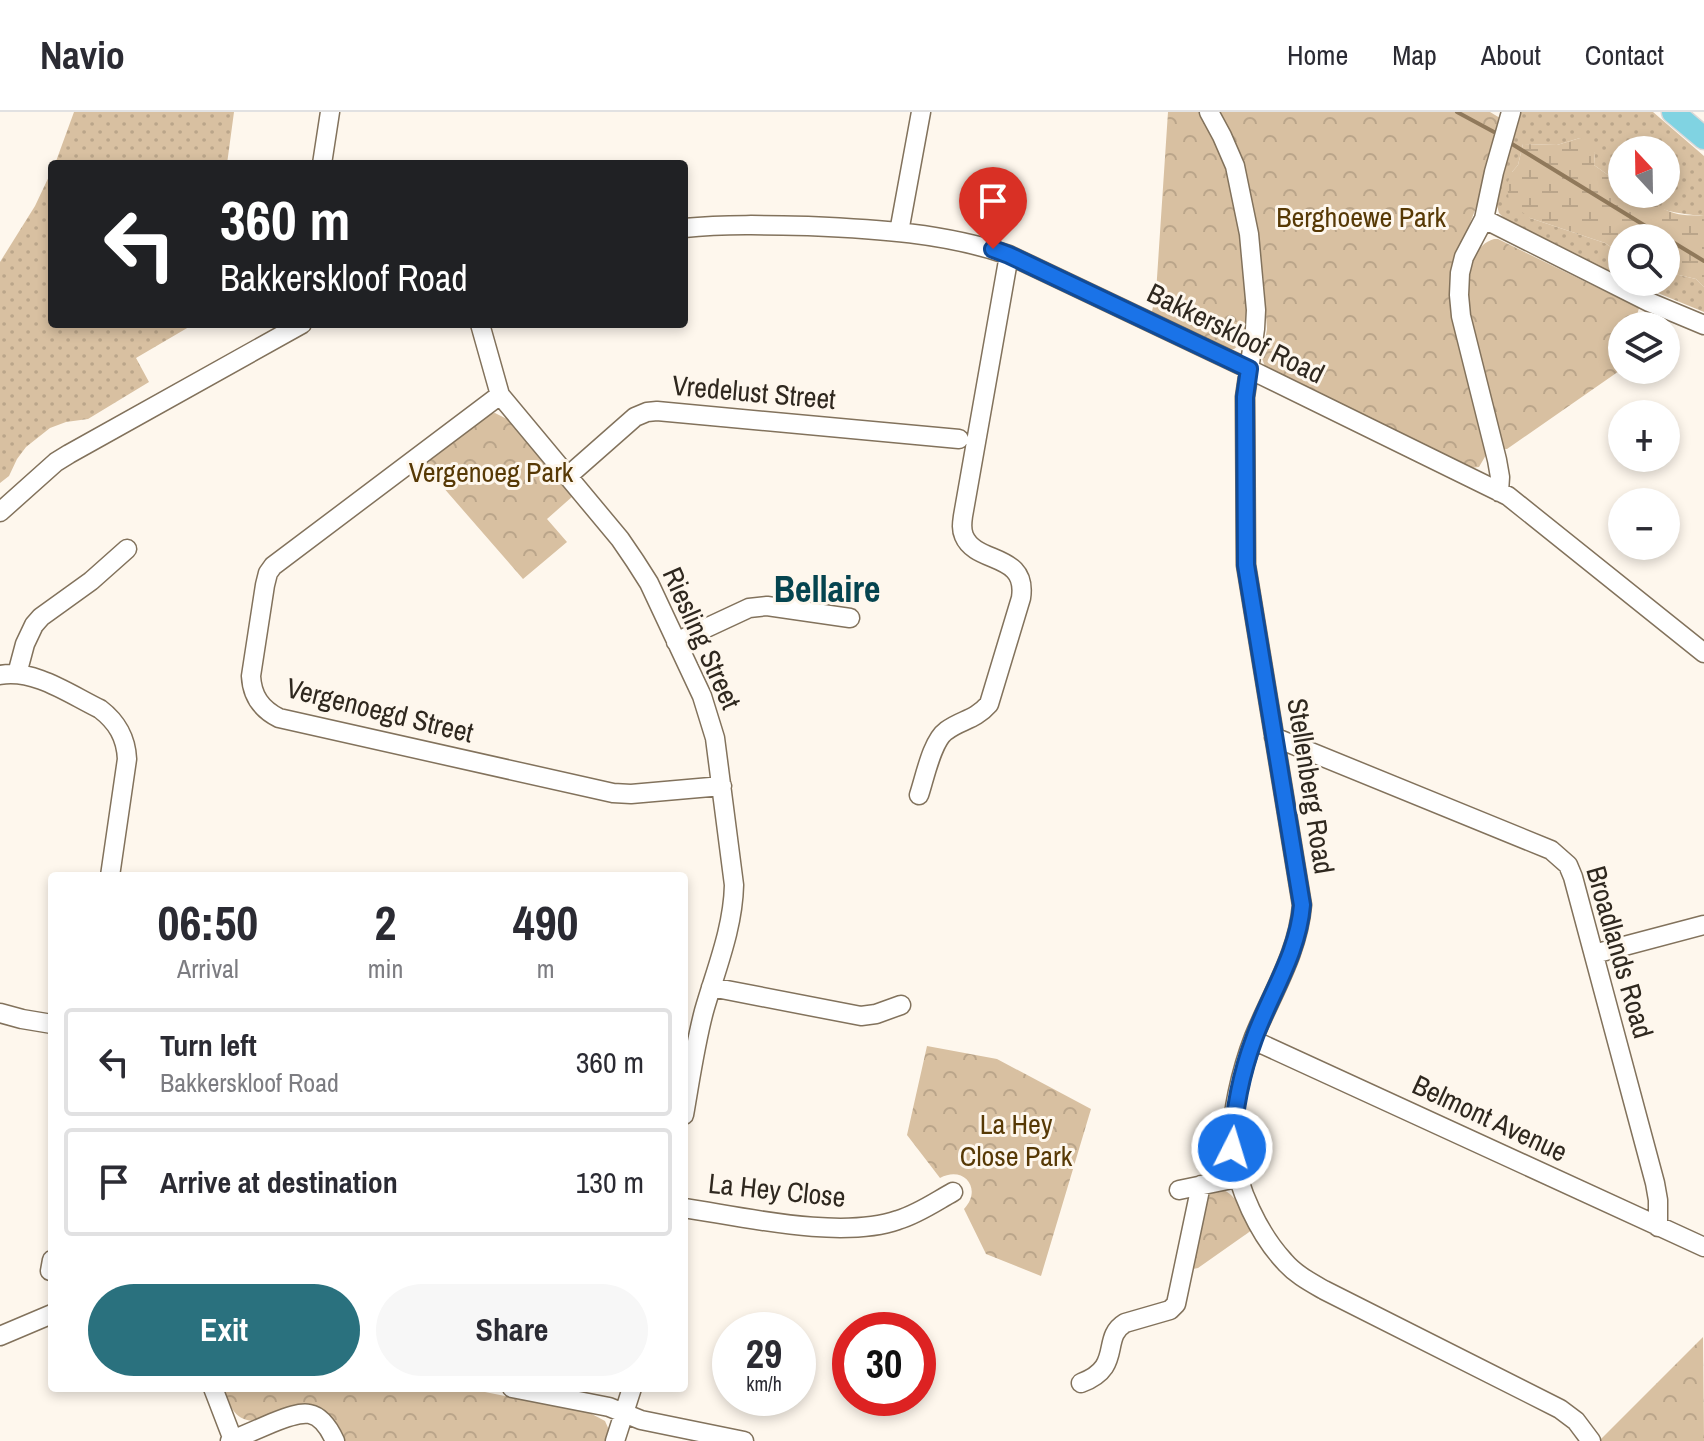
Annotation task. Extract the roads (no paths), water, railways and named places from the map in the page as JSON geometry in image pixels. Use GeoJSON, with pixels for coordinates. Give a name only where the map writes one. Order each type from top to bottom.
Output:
{"type":"FeatureCollection","features":[{"type":"Feature","properties":{"kind":"main road"},"geometry":{"type":"LineString","coordinates":[[1673,112],[1704,138]]}},
{"type":"Feature","properties":{"kind":"street"},"geometry":{"type":"LineString","coordinates":[[323,160],[330,112]]}},
{"type":"Feature","properties":{"kind":"street"},"geometry":{"type":"LineString","coordinates":[[899,232],[921,112]]}},
{"type":"Feature","properties":{"kind":"street","name":"Stellenberg Road"},"geometry":{"type":"LineString","coordinates":[[1209,112],[1235,166],[1249,234],[1256,310],[1245,397],[1246,565],[1302,905],[1295,946],[1253,1040],[1237,1098],[1232,1148],[1237,1178],[1265,1235],[1284,1261],[1299,1274],[1336,1296],[1560,1409],[1576,1421],[1591,1441]]}},
{"type":"Feature","properties":{"kind":"street"},"geometry":{"type":"LineString","coordinates":[[1499,492],[1497,460],[1461,316],[1459,295],[1464,257],[1484,219],[1511,112]]}},
{"type":"Feature","properties":{"kind":"street"},"geometry":{"type":"LineString","coordinates":[[1484,219],[1637,296],[1704,325]]}},
{"type":"Feature","properties":{"kind":"street","name":"Bakkerskloof Road"},"geometry":{"type":"LineString","coordinates":[[688,228],[786,225],[899,232],[976,244],[1009,255],[1508,496],[1704,653]]}},
{"type":"Feature","properties":{"kind":"street"},"geometry":{"type":"LineString","coordinates":[[919,795],[940,736],[981,713],[989,704],[1023,587],[1016,572],[970,545],[962,530],[1009,255]]}},
{"type":"Feature","properties":{"kind":"street"},"geometry":{"type":"LineString","coordinates":[[0,512],[56,462],[295,328]]}},
{"type":"Feature","properties":{"kind":"street","name":"Riesling Street"},"geometry":{"type":"LineString","coordinates":[[481,328],[500,395],[620,539],[649,583],[702,696],[715,738],[734,902],[703,1015],[688,1094]]}},
{"type":"Feature","properties":{"kind":"street","name":"Vergenoegd Street"},"geometry":{"type":"LineString","coordinates":[[500,395],[273,566],[265,585],[251,676],[256,698],[265,710],[279,718],[613,793],[722,786]]}},
{"type":"Feature","properties":{"kind":"street","name":"Vredelust Street"},"geometry":{"type":"LineString","coordinates":[[568,476],[635,417],[657,411],[959,439]]}},
{"type":"Feature","properties":{"kind":"street"},"geometry":{"type":"LineString","coordinates":[[111,872],[127,759],[120,731],[100,709],[36,678],[9,674],[34,625],[127,549]]}},
{"type":"Feature","properties":{"kind":"street"},"geometry":{"type":"LineString","coordinates":[[676,642],[749,608],[767,606],[850,618]]}},
{"type":"Feature","properties":{"kind":"street","name":"Broadlands Road"},"geometry":{"type":"LineString","coordinates":[[1274,737],[1551,850],[1568,865],[1655,1183],[1658,1227]]}},
{"type":"Feature","properties":{"kind":"street"},"geometry":{"type":"LineString","coordinates":[[1594,954],[1704,925]]}},
{"type":"Feature","properties":{"kind":"street"},"geometry":{"type":"LineString","coordinates":[[711,987],[861,1016],[901,1005]]}},
{"type":"Feature","properties":{"kind":"street"},"geometry":{"type":"LineString","coordinates":[[688,1012],[703,1015]]}},
{"type":"Feature","properties":{"kind":"street"},"geometry":{"type":"LineString","coordinates":[[0,1013],[48,1023]]}},
{"type":"Feature","properties":{"kind":"street","name":"Belmont Avenue"},"geometry":{"type":"LineString","coordinates":[[1253,1040],[1704,1247]]}},
{"type":"Feature","properties":{"kind":"street"},"geometry":{"type":"LineString","coordinates":[[1179,1190],[1237,1178]]}},
{"type":"Feature","properties":{"kind":"street"},"geometry":{"type":"LineString","coordinates":[[1081,1383],[1101,1371],[1119,1326],[1170,1310],[1176,1304],[1201,1185]]}},
{"type":"Feature","properties":{"kind":"street","name":"La Hey Close"},"geometry":{"type":"LineString","coordinates":[[688,1209],[823,1228],[850,1227],[900,1220],[953,1192]]}},
{"type":"Feature","properties":{"kind":"street"},"geometry":{"type":"LineString","coordinates":[[0,1336],[48,1316]]}},
{"type":"Feature","properties":{"kind":"street"},"geometry":{"type":"LineString","coordinates":[[214,1392],[232,1440],[296,1414],[312,1414],[326,1424],[335,1441]]}},
{"type":"Feature","properties":{"kind":"street"},"geometry":{"type":"LineString","coordinates":[[532,1392],[609,1407],[641,1420],[744,1441]]}},
{"type":"Feature","properties":{"kind":"street"},"geometry":{"type":"LineString","coordinates":[[615,1441],[631,1392]]}},
{"type":"Feature","properties":{"kind":"waterway"},"geometry":{"type":"LineString","coordinates":[[1457,112],[1494,132]]}},
{"type":"Feature","properties":{"kind":"waterway"},"geometry":{"type":"LineString","coordinates":[[1512,144],[1642,224]]}},
{"type":"Feature","properties":{"kind":"waterway"},"geometry":{"type":"LineString","coordinates":[[1680,246],[1704,261]]}},
{"type":"Feature","properties":{"kind":"district","name":"Bellaire"},"geometry":{"type":"Point","coordinates":[827,589]}},
{"type":"Feature","properties":{"kind":"park label","name":"Berghoewe Park"},"geometry":{"type":"Point","coordinates":[1361,217]}},
{"type":"Feature","properties":{"kind":"park label","name":"Vergenoeg Park"},"geometry":{"type":"Point","coordinates":[491,472]}},
{"type":"Feature","properties":{"kind":"park label","name":"La Hey Close Park"},"geometry":{"type":"Point","coordinates":[1016,1140]}}]}
